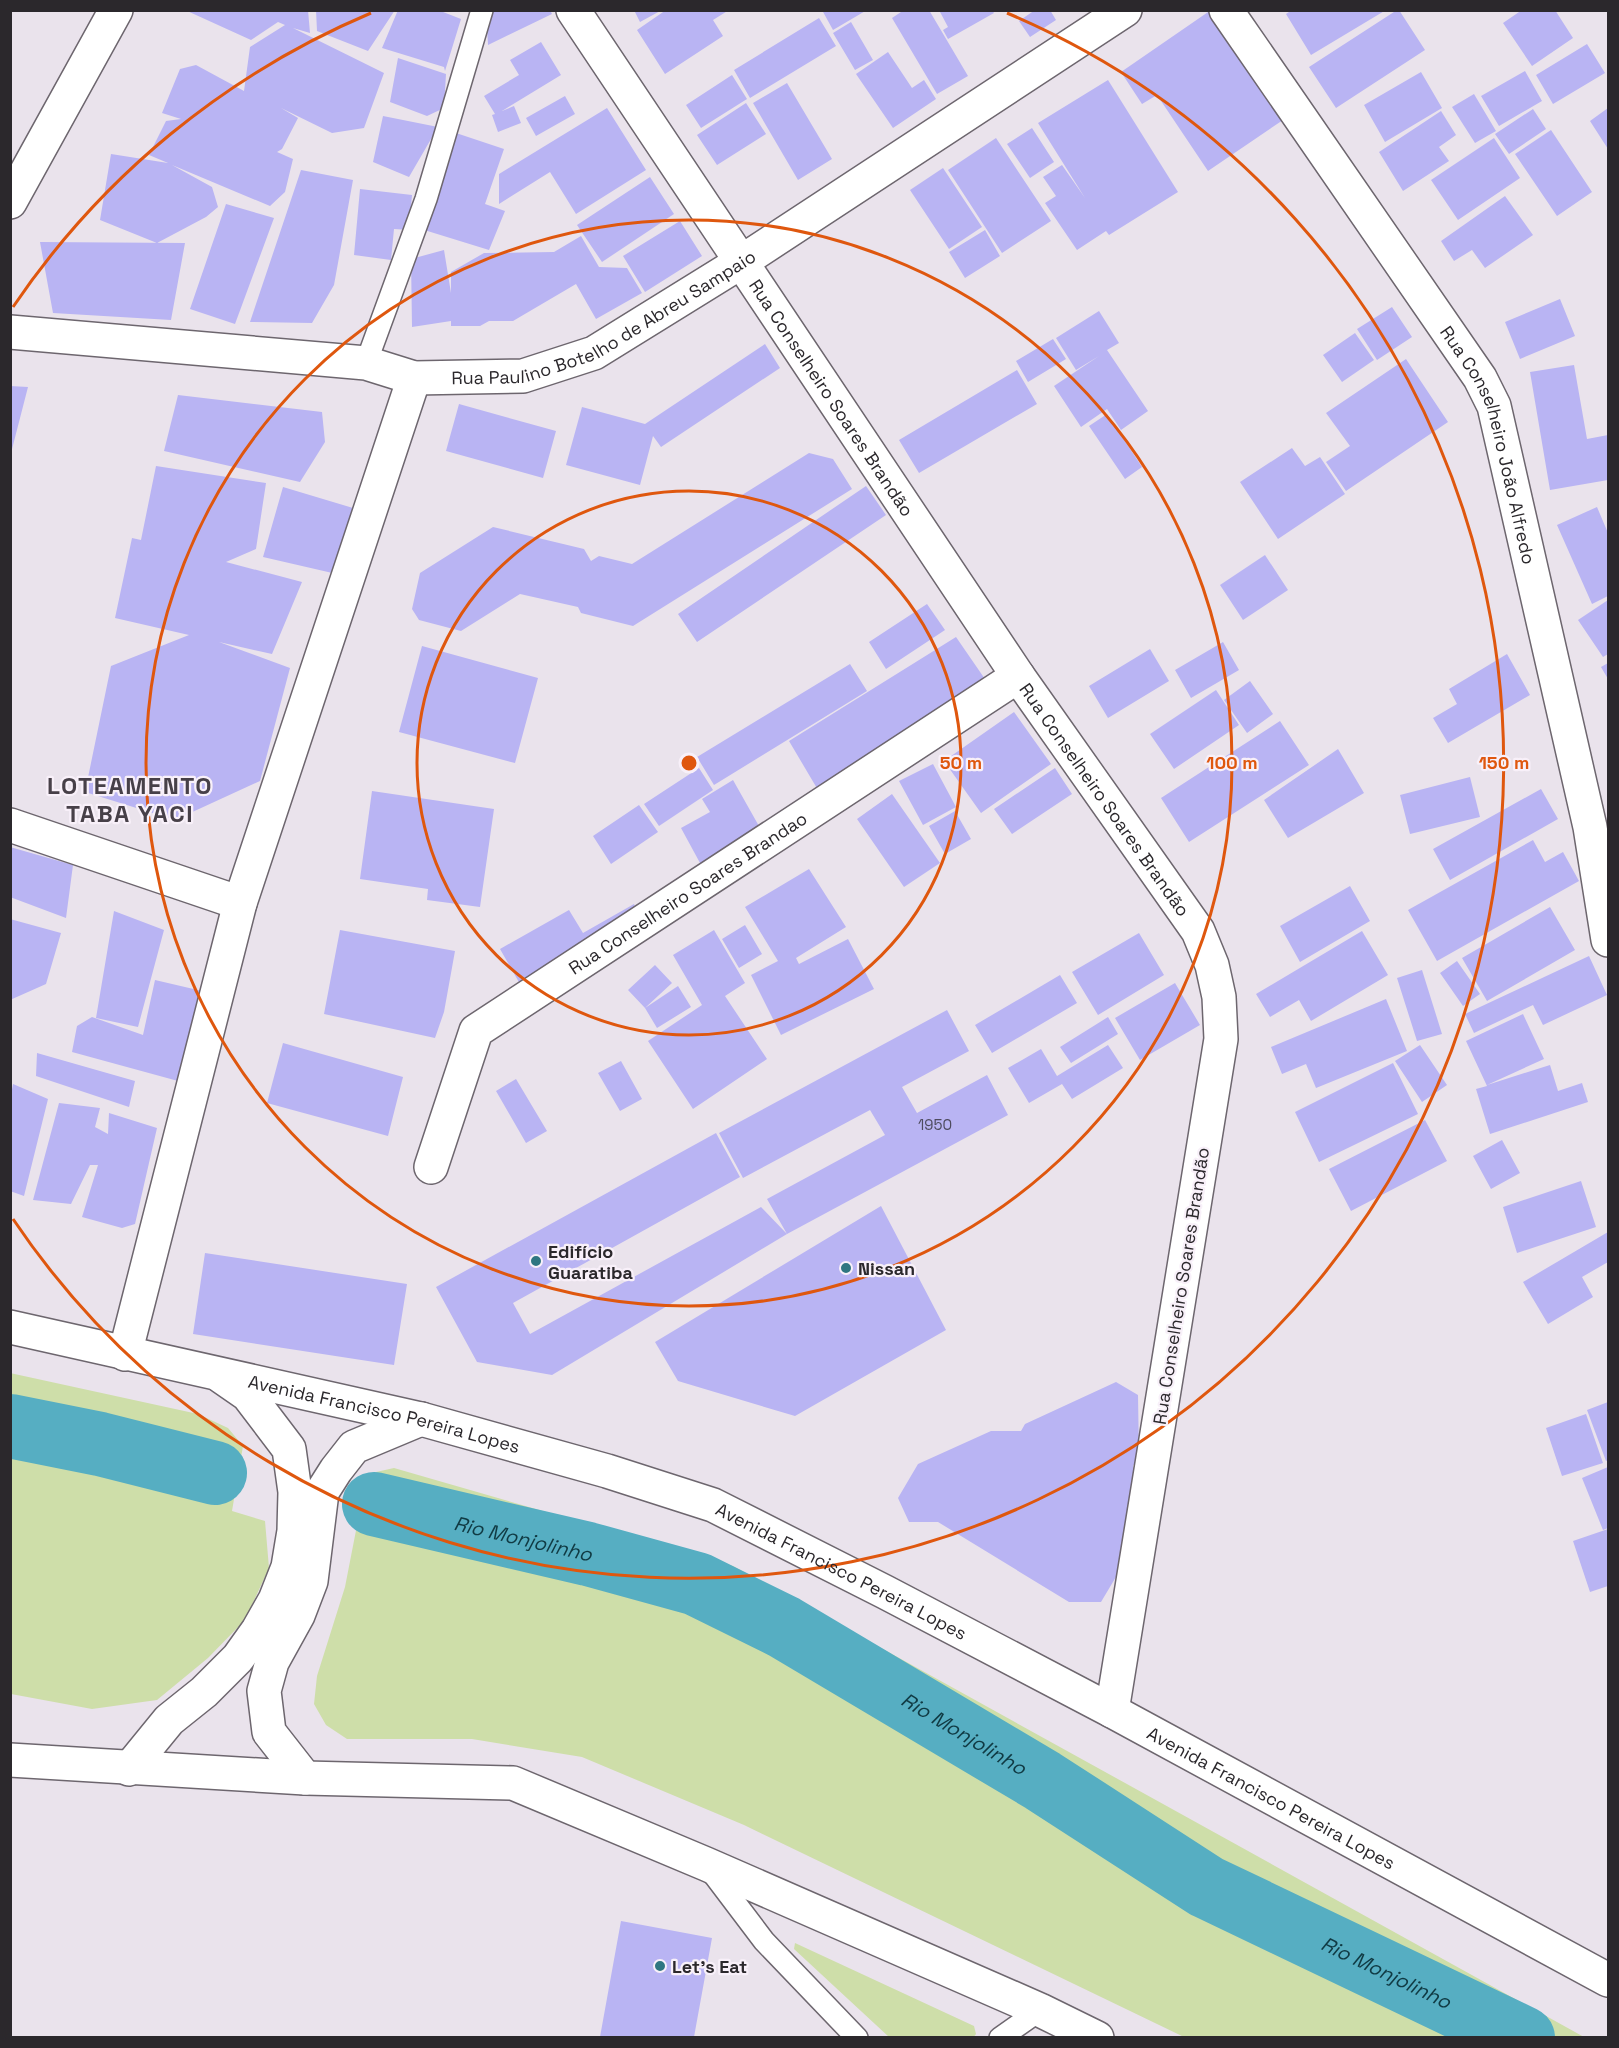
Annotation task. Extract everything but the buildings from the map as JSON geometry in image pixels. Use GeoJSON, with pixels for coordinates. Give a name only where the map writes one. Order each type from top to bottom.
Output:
{"type":"FeatureCollection","features":[{"type":"Feature","properties":{"kind":"street"},"geometry":{"type":"LineString","coordinates":[[10,202],[116,10]]}},
{"type":"Feature","properties":{"kind":"street","name":"Rua Conselheiro Soares Brandão"},"geometry":{"type":"LineString","coordinates":[[573,10],[1018,676],[1198,931],[1212,965],[1220,997],[1221,1039],[1112,1711]]}},
{"type":"Feature","properties":{"kind":"street","name":"Rua Paulino Botelho de Abreu Sampaio"},"geometry":{"type":"LineString","coordinates":[[10,332],[366,363],[414,378],[523,376],[594,353],[741,262],[1125,10]]}},
{"type":"Feature","properties":{"kind":"street","name":"Rua Conselheiro João Alfredo"},"geometry":{"type":"LineString","coordinates":[[1226,10],[1480,378],[1494,406],[1599,820],[1608,940]]}},
{"type":"Feature","properties":{"kind":"street"},"geometry":{"type":"LineString","coordinates":[[126,1354],[240,903],[414,378]]}},
{"type":"Feature","properties":{"kind":"street","name":"Rua Conselheiro Soares Brandao"},"geometry":{"type":"LineString","coordinates":[[431,1167],[476,1031],[1018,676]]}},
{"type":"Feature","properties":{"kind":"street"},"geometry":{"type":"LineString","coordinates":[[10,825],[240,903]]}},
{"type":"Feature","properties":{"kind":"street","name":"Avenida Francisco Pereira Lopes"},"geometry":{"type":"LineString","coordinates":[[10,1327],[422,1419],[607,1471],[714,1505],[1112,1711],[1608,1980]]}},
{"type":"Feature","properties":{"kind":"street"},"geometry":{"type":"LineString","coordinates":[[129,1768],[169,1720],[204,1692],[238,1658],[258,1630],[275,1600],[288,1567],[294,1531],[295,1492],[289,1449],[248,1395],[219,1375]]}},
{"type":"Feature","properties":{"kind":"street"},"geometry":{"type":"LineString","coordinates":[[305,1778],[269,1732],[264,1691],[272,1662],[298,1615],[311,1581],[322,1492],[354,1447],[422,1419]]}},
{"type":"Feature","properties":{"kind":"street"},"geometry":{"type":"LineString","coordinates":[[10,1760],[305,1778],[513,1783],[706,1864],[1097,2037]]}},
{"type":"Feature","properties":{"kind":"lane"},"geometry":{"type":"LineString","coordinates":[[366,363],[426,199],[482,10]]}},
{"type":"Feature","properties":{"kind":"lane"},"geometry":{"type":"LineString","coordinates":[[706,1864],[764,1941],[857,2037]]}},
{"type":"Feature","properties":{"kind":"lane"},"geometry":{"type":"LineString","coordinates":[[1000,2037],[1040,2010]]}},
{"type":"Feature","properties":{"kind":"green space"},"geometry":{"type":"Polygon","coordinates":[[[10,1373],[198,1414],[228,1428],[243,1446],[232,1511],[265,1521],[269,1568],[245,1620],[208,1658],[157,1700],[92,1709],[11,1694],[10,1373]]]}},
{"type":"Feature","properties":{"kind":"green space"},"geometry":{"type":"Polygon","coordinates":[[[394,1468],[733,1566],[1584,2037],[1184,2037],[744,1825],[582,1757],[472,1739],[347,1739],[326,1725],[314,1704],[317,1676],[345,1587],[367,1474],[394,1468]]]}},
{"type":"Feature","properties":{"kind":"green space"},"geometry":{"type":"Polygon","coordinates":[[[795,1943],[974,2026],[976,2034],[973,2038],[889,2037],[794,1949],[795,1943]]]}},
{"type":"Feature","properties":{"kind":"waterway","name":"Rio Monjolinho"},"geometry":{"type":"LineString","coordinates":[[10,1426],[100,1444],[215,1473]]}},
{"type":"Feature","properties":{"kind":"waterway","name":"Rio Monjolinho"},"geometry":{"type":"LineString","coordinates":[[374,1504],[588,1554],[697,1584],[784,1627],[1043,1781],[1207,1887],[1523,2038]]}},
{"type":"Feature","properties":{"kind":"place","name":"Edifício Guaratiba"},"geometry":{"type":"Point","coordinates":[536,1261]}},
{"type":"Feature","properties":{"kind":"place","name":"Nissan"},"geometry":{"type":"Point","coordinates":[846,1268]}},
{"type":"Feature","properties":{"kind":"place","name":"Let's Eat"},"geometry":{"type":"Point","coordinates":[660,1966]}},
{"type":"Feature","properties":{"kind":"district","name":"LOTEAMENTO TABA YACI"},"geometry":{"type":"Point","coordinates":[130,799]}}]}
